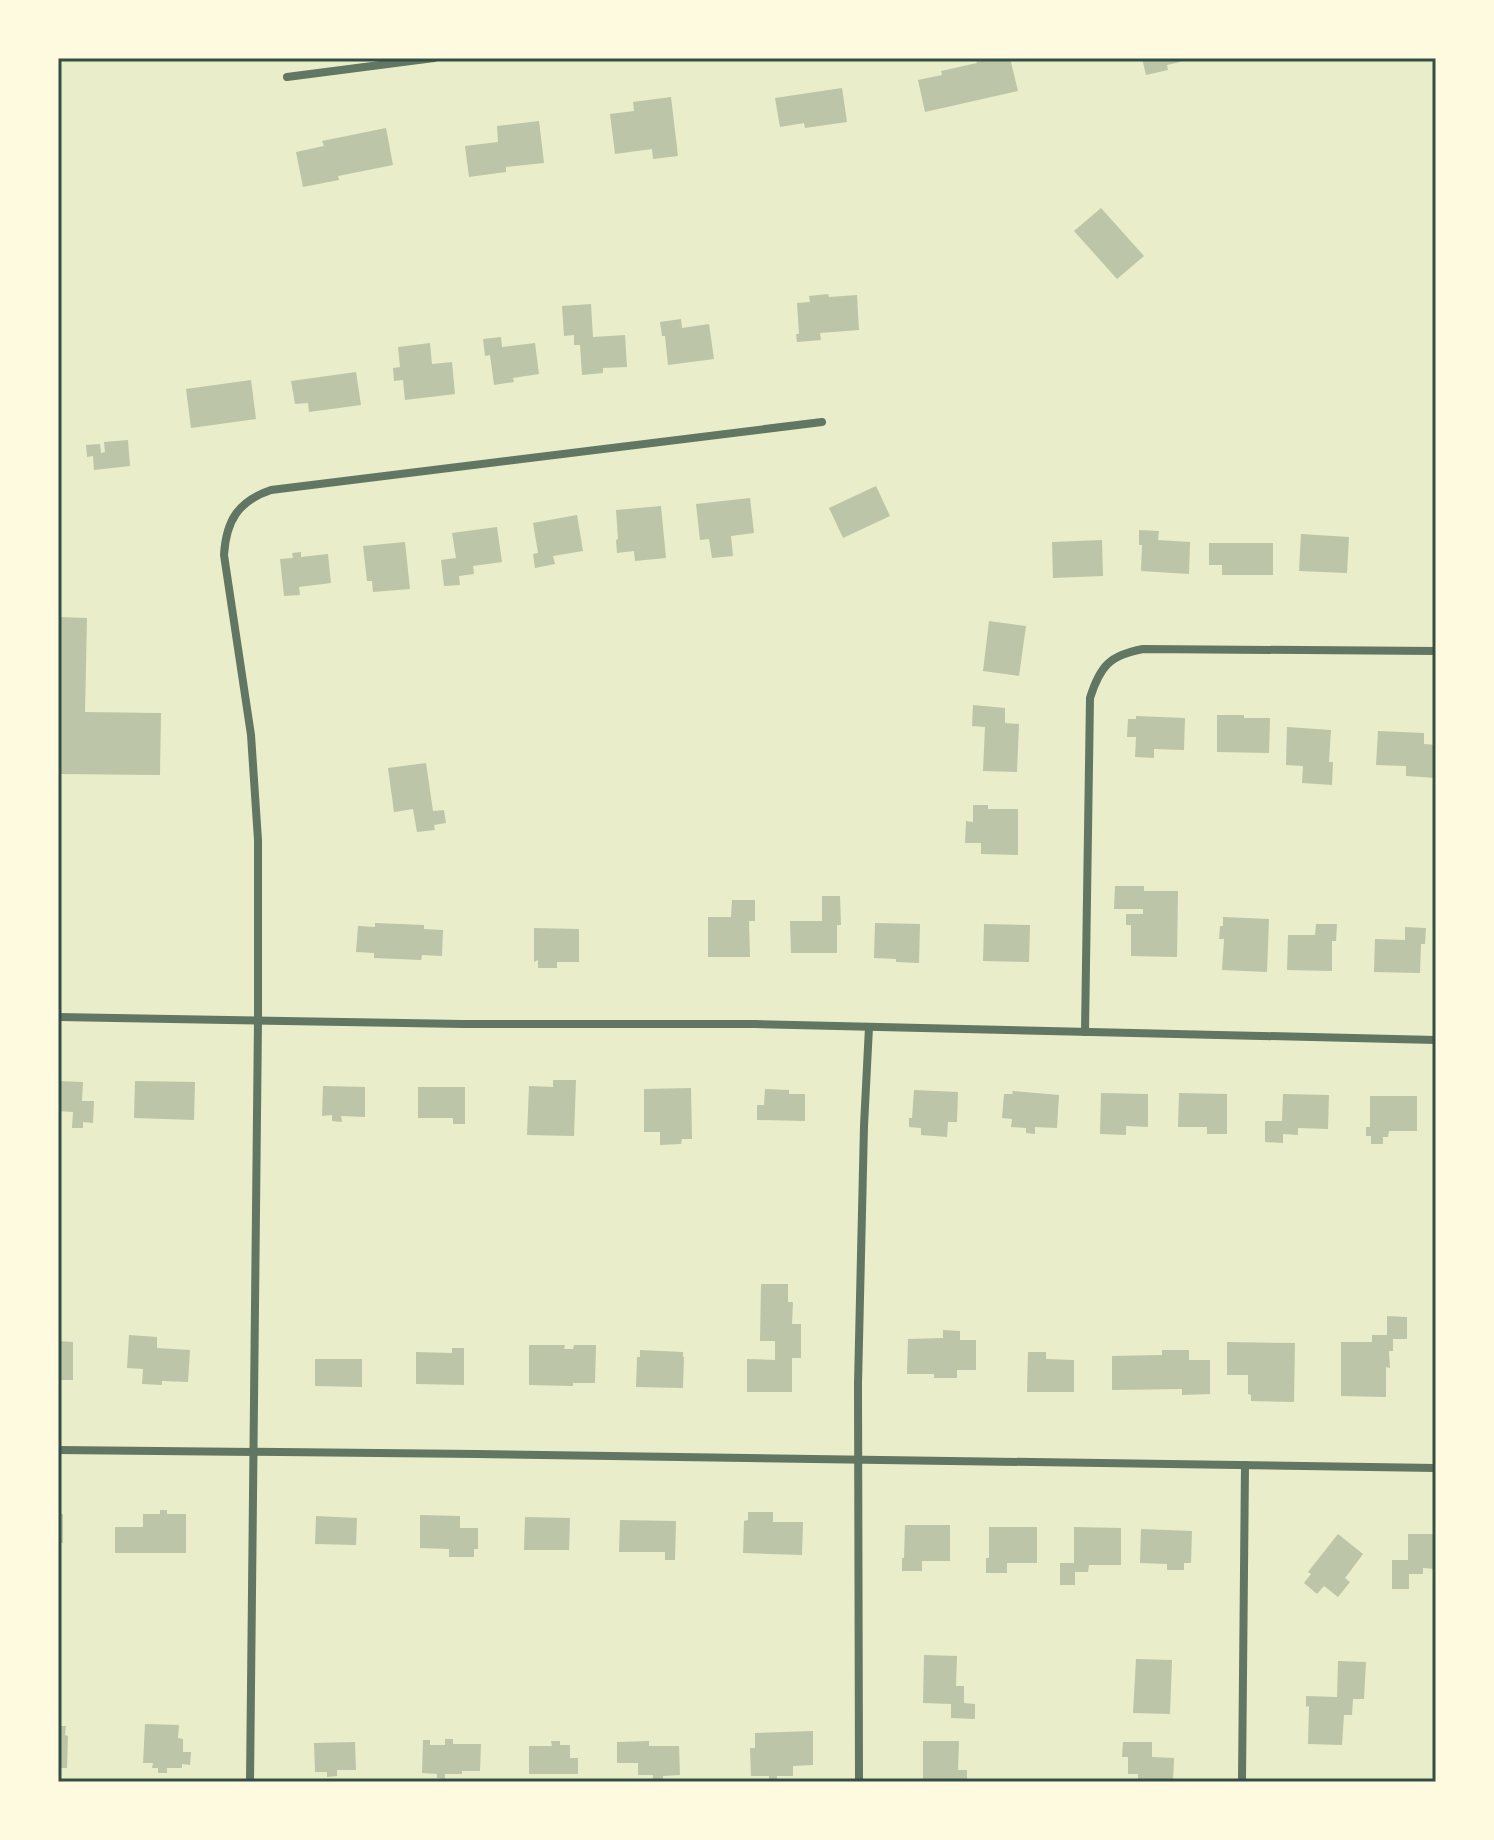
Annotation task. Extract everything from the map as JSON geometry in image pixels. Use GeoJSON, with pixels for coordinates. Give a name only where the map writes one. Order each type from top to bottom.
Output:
{"type":"FeatureCollection","features":[{"type":"Feature","properties":{"kind":"street"},"geometry":{"type":"LineString","coordinates":[[287,77],[434,58]]}},
{"type":"Feature","properties":{"kind":"street"},"geometry":{"type":"LineString","coordinates":[[250,1782],[258,840],[251,735],[225,563],[225,536],[232,518],[244,504],[260,493],[271,490],[822,422]]}},
{"type":"Feature","properties":{"kind":"street"},"geometry":{"type":"LineString","coordinates":[[1085,1032],[1090,698],[1096,678],[1110,661],[1125,652],[1143,649],[1436,651]]}},
{"type":"Feature","properties":{"kind":"street"},"geometry":{"type":"LineString","coordinates":[[58,1017],[463,1024],[755,1024],[1436,1040]]}},
{"type":"Feature","properties":{"kind":"street"},"geometry":{"type":"LineString","coordinates":[[859,1782],[860,1308],[869,1027]]}},
{"type":"Feature","properties":{"kind":"street"},"geometry":{"type":"LineString","coordinates":[[58,1450],[1436,1468]]}},
{"type":"Feature","properties":{"kind":"street"},"geometry":{"type":"LineString","coordinates":[[1242,1782],[1245,1465]]}},
{"type":"Feature","properties":{"kind":"building"},"geometry":{"type":"Polygon","coordinates":[[[975,58],[1010,58],[1018,91],[925,112],[918,80],[977,63],[975,58]]]}},
{"type":"Feature","properties":{"kind":"building"},"geometry":{"type":"Polygon","coordinates":[[[1142,58],[1179,58],[1180,62],[1167,65],[1168,70],[1146,75],[1142,58]]]}},
{"type":"Feature","properties":{"kind":"building"},"geometry":{"type":"Polygon","coordinates":[[[842,88],[847,122],[805,128],[804,123],[780,127],[775,98],[842,88]]]}},
{"type":"Feature","properties":{"kind":"building"},"geometry":{"type":"Polygon","coordinates":[[[671,97],[678,156],[653,159],[652,149],[615,154],[610,114],[634,111],[633,102],[671,97]]]}},
{"type":"Feature","properties":{"kind":"building"},"geometry":{"type":"Polygon","coordinates":[[[539,121],[544,163],[506,167],[506,172],[469,177],[465,146],[498,142],[497,126],[539,121]]]}},
{"type":"Feature","properties":{"kind":"building"},"geometry":{"type":"Polygon","coordinates":[[[386,128],[393,165],[303,187],[296,152],[324,146],[322,141],[386,128]]]}},
{"type":"Feature","properties":{"kind":"building"},"geometry":{"type":"Polygon","coordinates":[[[1101,208],[1144,256],[1117,279],[1074,231],[1101,208]]]}},
{"type":"Feature","properties":{"kind":"building"},"geometry":{"type":"Polygon","coordinates":[[[828,294],[829,297],[857,295],[859,330],[820,333],[821,340],[797,342],[797,303],[810,302],[809,296],[828,294]]]}},
{"type":"Feature","properties":{"kind":"building"},"geometry":{"type":"Polygon","coordinates":[[[591,304],[593,337],[625,335],[627,367],[603,368],[603,373],[582,375],[580,345],[574,345],[574,335],[564,336],[562,306],[591,304]]]}},
{"type":"Feature","properties":{"kind":"building"},"geometry":{"type":"Polygon","coordinates":[[[681,319],[682,328],[709,324],[714,359],[668,365],[660,322],[681,319]]]}},
{"type":"Feature","properties":{"kind":"building"},"geometry":{"type":"Polygon","coordinates":[[[501,337],[502,347],[535,343],[539,374],[494,385],[490,355],[485,356],[483,339],[501,337]]]}},
{"type":"Feature","properties":{"kind":"building"},"geometry":{"type":"Polygon","coordinates":[[[430,343],[432,364],[452,362],[455,394],[405,400],[403,380],[394,381],[393,368],[400,367],[398,347],[430,343]]]}},
{"type":"Feature","properties":{"kind":"building"},"geometry":{"type":"Polygon","coordinates":[[[356,372],[361,405],[309,412],[308,403],[295,404],[291,381],[356,372]]]}},
{"type":"Feature","properties":{"kind":"building"},"geometry":{"type":"Polygon","coordinates":[[[251,380],[256,419],[191,428],[186,389],[251,380]]]}},
{"type":"Feature","properties":{"kind":"building"},"geometry":{"type":"Polygon","coordinates":[[[128,440],[130,466],[94,470],[93,456],[87,457],[86,445],[100,444],[101,453],[105,452],[104,442],[128,440]]]}},
{"type":"Feature","properties":{"kind":"building"},"geometry":{"type":"Polygon","coordinates":[[[876,486],[890,516],[843,538],[829,508],[876,486]]]}},
{"type":"Feature","properties":{"kind":"building"},"geometry":{"type":"Polygon","coordinates":[[[750,498],[754,533],[731,536],[733,556],[712,558],[709,539],[700,540],[696,504],[750,498]]]}},
{"type":"Feature","properties":{"kind":"building"},"geometry":{"type":"Polygon","coordinates":[[[661,506],[666,558],[635,561],[634,551],[617,553],[616,510],[661,506]]]}},
{"type":"Feature","properties":{"kind":"building"},"geometry":{"type":"Polygon","coordinates":[[[577,515],[583,551],[553,556],[555,564],[535,568],[533,554],[538,553],[533,523],[577,515]]]}},
{"type":"Feature","properties":{"kind":"building"},"geometry":{"type":"Polygon","coordinates":[[[497,527],[502,562],[473,566],[474,574],[459,576],[460,585],[444,586],[441,560],[456,558],[452,533],[497,527]]]}},
{"type":"Feature","properties":{"kind":"building"},"geometry":{"type":"Polygon","coordinates":[[[1139,530],[1159,531],[1158,540],[1190,542],[1189,574],[1141,571],[1139,530]]]}},
{"type":"Feature","properties":{"kind":"building"},"geometry":{"type":"Polygon","coordinates":[[[1301,534],[1349,537],[1347,573],[1299,571],[1301,534]]]}},
{"type":"Feature","properties":{"kind":"building"},"geometry":{"type":"Polygon","coordinates":[[[1102,540],[1103,576],[1053,578],[1052,542],[1102,540]]]}},
{"type":"Feature","properties":{"kind":"building"},"geometry":{"type":"Polygon","coordinates":[[[405,542],[410,589],[373,592],[372,581],[367,581],[363,546],[405,542]]]}},
{"type":"Feature","properties":{"kind":"building"},"geometry":{"type":"Polygon","coordinates":[[[1209,543],[1273,543],[1273,575],[1222,575],[1222,565],[1209,565],[1209,543]]]}},
{"type":"Feature","properties":{"kind":"building"},"geometry":{"type":"Polygon","coordinates":[[[301,552],[301,557],[328,554],[331,583],[299,587],[300,595],[284,596],[280,559],[293,558],[292,553],[301,552]]]}},
{"type":"Feature","properties":{"kind":"building"},"geometry":{"type":"Polygon","coordinates":[[[58,617],[87,618],[85,712],[161,713],[160,775],[58,774],[58,617]]]}},
{"type":"Feature","properties":{"kind":"building"},"geometry":{"type":"Polygon","coordinates":[[[989,621],[1026,626],[1019,676],[983,671],[989,621]]]}},
{"type":"Feature","properties":{"kind":"building"},"geometry":{"type":"Polygon","coordinates":[[[973,705],[1005,708],[1005,723],[1019,724],[1017,772],[983,771],[985,727],[972,726],[973,705]]]}},
{"type":"Feature","properties":{"kind":"building"},"geometry":{"type":"Polygon","coordinates":[[[1217,715],[1270,718],[1269,753],[1217,752],[1217,715]]]}},
{"type":"Feature","properties":{"kind":"building"},"geometry":{"type":"Polygon","coordinates":[[[1136,716],[1185,718],[1184,750],[1154,749],[1154,758],[1135,757],[1136,737],[1127,737],[1128,719],[1136,719],[1136,716]]]}},
{"type":"Feature","properties":{"kind":"building"},"geometry":{"type":"Polygon","coordinates":[[[1287,727],[1331,730],[1329,762],[1333,762],[1332,785],[1302,783],[1303,766],[1286,765],[1287,727]]]}},
{"type":"Feature","properties":{"kind":"building"},"geometry":{"type":"Polygon","coordinates":[[[1378,731],[1424,733],[1424,744],[1436,745],[1436,778],[1406,776],[1406,766],[1376,765],[1378,731]]]}},
{"type":"Feature","properties":{"kind":"building"},"geometry":{"type":"Polygon","coordinates":[[[426,763],[433,811],[444,810],[446,823],[434,825],[435,830],[417,832],[413,809],[394,812],[388,768],[426,763]]]}},
{"type":"Feature","properties":{"kind":"building"},"geometry":{"type":"Polygon","coordinates":[[[973,805],[988,805],[988,809],[1018,809],[1018,855],[981,854],[981,843],[965,843],[966,821],[973,822],[973,805]]]}},
{"type":"Feature","properties":{"kind":"building"},"geometry":{"type":"Polygon","coordinates":[[[1115,886],[1144,886],[1144,891],[1178,891],[1177,957],[1131,956],[1131,925],[1126,925],[1126,914],[1143,914],[1143,909],[1114,909],[1115,886]]]}},
{"type":"Feature","properties":{"kind":"building"},"geometry":{"type":"Polygon","coordinates":[[[822,896],[840,896],[841,925],[837,925],[837,953],[791,953],[790,921],[822,921],[822,896]]]}},
{"type":"Feature","properties":{"kind":"building"},"geometry":{"type":"Polygon","coordinates":[[[732,900],[755,900],[755,921],[749,921],[750,957],[708,957],[708,917],[731,917],[732,900]]]}},
{"type":"Feature","properties":{"kind":"building"},"geometry":{"type":"Polygon","coordinates":[[[1223,917],[1269,919],[1267,972],[1222,970],[1224,939],[1219,939],[1223,917]]]}},
{"type":"Feature","properties":{"kind":"building"},"geometry":{"type":"Polygon","coordinates":[[[375,923],[424,925],[424,929],[443,930],[442,956],[422,955],[421,960],[374,958],[374,953],[356,952],[358,926],[375,927],[375,923]]]}},
{"type":"Feature","properties":{"kind":"building"},"geometry":{"type":"Polygon","coordinates":[[[875,923],[920,924],[919,963],[874,958],[875,923]]]}},
{"type":"Feature","properties":{"kind":"building"},"geometry":{"type":"Polygon","coordinates":[[[984,924],[1030,925],[1029,962],[983,961],[984,924]]]}},
{"type":"Feature","properties":{"kind":"building"},"geometry":{"type":"Polygon","coordinates":[[[1316,924],[1337,924],[1336,941],[1332,941],[1332,971],[1287,970],[1288,935],[1315,935],[1316,924]]]}},
{"type":"Feature","properties":{"kind":"building"},"geometry":{"type":"Polygon","coordinates":[[[1405,927],[1426,928],[1425,944],[1421,944],[1420,973],[1374,972],[1375,939],[1405,940],[1405,927]]]}},
{"type":"Feature","properties":{"kind":"building"},"geometry":{"type":"Polygon","coordinates":[[[534,928],[579,929],[579,962],[557,962],[557,968],[538,968],[538,960],[534,962],[534,928]]]}},
{"type":"Feature","properties":{"kind":"building"},"geometry":{"type":"Polygon","coordinates":[[[553,1080],[576,1080],[574,1136],[527,1135],[529,1086],[553,1087],[553,1080]]]}},
{"type":"Feature","properties":{"kind":"building"},"geometry":{"type":"Polygon","coordinates":[[[58,1081],[83,1082],[82,1101],[94,1101],[93,1123],[83,1122],[83,1128],[72,1128],[73,1112],[58,1111],[58,1081]]]}},
{"type":"Feature","properties":{"kind":"building"},"geometry":{"type":"Polygon","coordinates":[[[135,1081],[195,1082],[194,1120],[134,1118],[135,1081]]]}},
{"type":"Feature","properties":{"kind":"building"},"geometry":{"type":"Polygon","coordinates":[[[323,1086],[365,1087],[365,1117],[341,1116],[342,1122],[332,1121],[332,1115],[322,1116],[323,1086]]]}},
{"type":"Feature","properties":{"kind":"building"},"geometry":{"type":"Polygon","coordinates":[[[418,1087],[465,1087],[465,1124],[453,1124],[453,1118],[418,1118],[418,1087]]]}},
{"type":"Feature","properties":{"kind":"building"},"geometry":{"type":"Polygon","coordinates":[[[691,1088],[692,1139],[682,1139],[681,1144],[660,1145],[660,1132],[644,1132],[644,1089],[691,1088]]]}},
{"type":"Feature","properties":{"kind":"building"},"geometry":{"type":"Polygon","coordinates":[[[765,1089],[805,1094],[805,1121],[757,1120],[757,1105],[764,1105],[765,1089]]]}},
{"type":"Feature","properties":{"kind":"building"},"geometry":{"type":"Polygon","coordinates":[[[914,1090],[958,1092],[957,1122],[948,1122],[947,1137],[921,1135],[921,1128],[909,1127],[914,1090]]]}},
{"type":"Feature","properties":{"kind":"building"},"geometry":{"type":"Polygon","coordinates":[[[1012,1091],[1059,1095],[1057,1128],[1035,1127],[1035,1134],[1026,1133],[1026,1128],[1011,1127],[1012,1119],[1002,1118],[1004,1094],[1013,1094],[1012,1091]]]}},
{"type":"Feature","properties":{"kind":"building"},"geometry":{"type":"Polygon","coordinates":[[[1101,1093],[1148,1094],[1148,1127],[1126,1126],[1126,1135],[1100,1134],[1101,1093]]]}},
{"type":"Feature","properties":{"kind":"building"},"geometry":{"type":"Polygon","coordinates":[[[1179,1093],[1227,1094],[1227,1134],[1207,1134],[1207,1127],[1178,1127],[1179,1093]]]}},
{"type":"Feature","properties":{"kind":"building"},"geometry":{"type":"Polygon","coordinates":[[[1283,1094],[1329,1095],[1328,1129],[1298,1128],[1298,1135],[1283,1134],[1283,1143],[1265,1142],[1265,1121],[1282,1121],[1283,1094]]]}},
{"type":"Feature","properties":{"kind":"building"},"geometry":{"type":"Polygon","coordinates":[[[1370,1096],[1417,1096],[1417,1131],[1389,1131],[1388,1137],[1383,1137],[1383,1144],[1371,1144],[1371,1136],[1366,1136],[1366,1127],[1370,1127],[1370,1096]]]}},
{"type":"Feature","properties":{"kind":"building"},"geometry":{"type":"Polygon","coordinates":[[[761,1284],[788,1284],[788,1302],[793,1302],[792,1324],[801,1324],[801,1358],[792,1358],[792,1392],[747,1392],[747,1359],[775,1360],[775,1341],[760,1341],[761,1284]]]}},
{"type":"Feature","properties":{"kind":"building"},"geometry":{"type":"Polygon","coordinates":[[[1387,1316],[1407,1317],[1407,1339],[1393,1339],[1393,1351],[1389,1351],[1390,1368],[1386,1367],[1386,1397],[1341,1396],[1341,1342],[1372,1342],[1372,1335],[1387,1335],[1387,1316]]]}},
{"type":"Feature","properties":{"kind":"building"},"geometry":{"type":"Polygon","coordinates":[[[943,1330],[960,1331],[960,1340],[976,1340],[976,1370],[957,1370],[957,1378],[907,1374],[908,1339],[943,1338],[943,1330]]]}},
{"type":"Feature","properties":{"kind":"building"},"geometry":{"type":"Polygon","coordinates":[[[129,1335],[157,1337],[157,1348],[190,1350],[188,1382],[142,1384],[143,1369],[127,1368],[129,1335]]]}},
{"type":"Feature","properties":{"kind":"building"},"geometry":{"type":"Polygon","coordinates":[[[58,1341],[73,1342],[73,1380],[58,1380],[58,1341]]]}},
{"type":"Feature","properties":{"kind":"building"},"geometry":{"type":"Polygon","coordinates":[[[1227,1342],[1295,1343],[1294,1402],[1251,1401],[1248,1375],[1227,1375],[1227,1342]]]}},
{"type":"Feature","properties":{"kind":"building"},"geometry":{"type":"Polygon","coordinates":[[[529,1345],[565,1345],[564,1349],[573,1349],[574,1345],[596,1345],[595,1383],[529,1385],[529,1345]]]}},
{"type":"Feature","properties":{"kind":"building"},"geometry":{"type":"Polygon","coordinates":[[[452,1348],[464,1348],[464,1385],[416,1384],[416,1352],[452,1353],[452,1348]]]}},
{"type":"Feature","properties":{"kind":"building"},"geometry":{"type":"Polygon","coordinates":[[[640,1350],[683,1352],[683,1388],[636,1387],[640,1350]]]}},
{"type":"Feature","properties":{"kind":"building"},"geometry":{"type":"Polygon","coordinates":[[[1162,1350],[1189,1350],[1189,1360],[1210,1360],[1210,1394],[1182,1395],[1182,1389],[1112,1390],[1112,1356],[1162,1355],[1162,1350]]]}},
{"type":"Feature","properties":{"kind":"building"},"geometry":{"type":"Polygon","coordinates":[[[1028,1352],[1046,1352],[1046,1359],[1074,1360],[1074,1392],[1027,1392],[1028,1352]]]}},
{"type":"Feature","properties":{"kind":"building"},"geometry":{"type":"Polygon","coordinates":[[[315,1359],[362,1359],[362,1387],[315,1386],[315,1359]]]}},
{"type":"Feature","properties":{"kind":"building"},"geometry":{"type":"Polygon","coordinates":[[[160,1510],[167,1510],[167,1514],[186,1514],[186,1553],[115,1553],[115,1527],[143,1527],[143,1514],[160,1514],[160,1510]]]}},
{"type":"Feature","properties":{"kind":"building"},"geometry":{"type":"Polygon","coordinates":[[[748,1512],[773,1512],[773,1522],[803,1522],[802,1555],[743,1553],[744,1521],[748,1520],[748,1512]]]}},
{"type":"Feature","properties":{"kind":"building"},"geometry":{"type":"Polygon","coordinates":[[[58,1514],[63,1514],[63,1543],[58,1542],[58,1514]]]}},
{"type":"Feature","properties":{"kind":"building"},"geometry":{"type":"Polygon","coordinates":[[[420,1515],[460,1516],[460,1528],[478,1528],[478,1549],[474,1549],[474,1557],[449,1557],[449,1549],[420,1548],[420,1515]]]}},
{"type":"Feature","properties":{"kind":"building"},"geometry":{"type":"Polygon","coordinates":[[[316,1516],[357,1518],[356,1545],[315,1544],[316,1516]]]}},
{"type":"Feature","properties":{"kind":"building"},"geometry":{"type":"Polygon","coordinates":[[[525,1517],[570,1518],[569,1550],[524,1550],[525,1517]]]}},
{"type":"Feature","properties":{"kind":"building"},"geometry":{"type":"Polygon","coordinates":[[[620,1520],[676,1521],[675,1560],[665,1560],[665,1552],[619,1552],[620,1520]]]}},
{"type":"Feature","properties":{"kind":"building"},"geometry":{"type":"Polygon","coordinates":[[[905,1525],[950,1525],[950,1561],[922,1561],[922,1571],[902,1571],[905,1525]]]}},
{"type":"Feature","properties":{"kind":"building"},"geometry":{"type":"Polygon","coordinates":[[[989,1527],[1037,1527],[1037,1563],[1007,1563],[1007,1573],[986,1573],[989,1527]]]}},
{"type":"Feature","properties":{"kind":"building"},"geometry":{"type":"Polygon","coordinates":[[[1074,1527],[1121,1528],[1121,1565],[1089,1565],[1088,1572],[1075,1572],[1075,1585],[1060,1585],[1060,1563],[1074,1563],[1074,1527]]]}},
{"type":"Feature","properties":{"kind":"building"},"geometry":{"type":"Polygon","coordinates":[[[1141,1529],[1192,1531],[1191,1563],[1184,1563],[1184,1570],[1167,1570],[1167,1564],[1140,1563],[1141,1529]]]}},
{"type":"Feature","properties":{"kind":"building"},"geometry":{"type":"Polygon","coordinates":[[[1338,1534],[1363,1554],[1345,1578],[1350,1582],[1338,1597],[1324,1586],[1317,1594],[1304,1583],[1311,1574],[1308,1572],[1338,1534]]]}},
{"type":"Feature","properties":{"kind":"building"},"geometry":{"type":"Polygon","coordinates":[[[1408,1534],[1436,1534],[1436,1569],[1423,1568],[1423,1574],[1409,1574],[1409,1589],[1392,1589],[1392,1560],[1408,1560],[1408,1534]]]}},
{"type":"Feature","properties":{"kind":"building"},"geometry":{"type":"Polygon","coordinates":[[[924,1655],[957,1656],[956,1686],[964,1686],[964,1703],[975,1704],[975,1719],[951,1718],[951,1704],[923,1703],[924,1655]]]}},
{"type":"Feature","properties":{"kind":"building"},"geometry":{"type":"Polygon","coordinates":[[[1136,1659],[1172,1660],[1170,1714],[1133,1713],[1136,1659]]]}},
{"type":"Feature","properties":{"kind":"building"},"geometry":{"type":"Polygon","coordinates":[[[1338,1661],[1366,1662],[1364,1699],[1353,1699],[1352,1715],[1344,1715],[1342,1745],[1308,1744],[1309,1706],[1306,1707],[1306,1696],[1337,1697],[1338,1661]]]}},
{"type":"Feature","properties":{"kind":"building"},"geometry":{"type":"Polygon","coordinates":[[[145,1724],[179,1725],[178,1738],[183,1739],[183,1752],[191,1752],[190,1765],[182,1764],[182,1768],[167,1768],[167,1773],[158,1773],[158,1768],[152,1768],[153,1763],[143,1763],[145,1724]]]}},
{"type":"Feature","properties":{"kind":"building"},"geometry":{"type":"Polygon","coordinates":[[[58,1726],[66,1726],[67,1768],[58,1768],[58,1726]]]}},
{"type":"Feature","properties":{"kind":"building"},"geometry":{"type":"Polygon","coordinates":[[[813,1731],[813,1765],[793,1766],[793,1776],[777,1776],[777,1781],[769,1781],[769,1776],[751,1776],[750,1748],[755,1748],[755,1733],[813,1731]]]}},
{"type":"Feature","properties":{"kind":"building"},"geometry":{"type":"Polygon","coordinates":[[[445,1739],[453,1739],[453,1744],[481,1744],[480,1771],[445,1774],[445,1779],[437,1778],[437,1774],[422,1773],[423,1740],[430,1740],[430,1745],[445,1745],[445,1739]]]}},
{"type":"Feature","properties":{"kind":"building"},"geometry":{"type":"Polygon","coordinates":[[[551,1741],[570,1745],[570,1758],[578,1758],[578,1774],[529,1774],[529,1746],[552,1746],[551,1741]]]}},
{"type":"Feature","properties":{"kind":"building"},"geometry":{"type":"Polygon","coordinates":[[[649,1741],[649,1746],[679,1746],[680,1775],[653,1779],[653,1775],[638,1775],[638,1763],[617,1763],[617,1742],[649,1741]]]}},
{"type":"Feature","properties":{"kind":"building"},"geometry":{"type":"Polygon","coordinates":[[[923,1741],[959,1741],[958,1770],[967,1770],[967,1782],[923,1782],[923,1741]]]}},
{"type":"Feature","properties":{"kind":"building"},"geometry":{"type":"Polygon","coordinates":[[[355,1742],[356,1770],[337,1770],[337,1776],[327,1777],[327,1772],[315,1772],[314,1743],[355,1742]]]}},
{"type":"Feature","properties":{"kind":"building"},"geometry":{"type":"Polygon","coordinates":[[[1123,1742],[1152,1742],[1152,1757],[1174,1758],[1173,1782],[1138,1782],[1138,1774],[1128,1774],[1128,1757],[1122,1757],[1123,1742]]]}}]}
